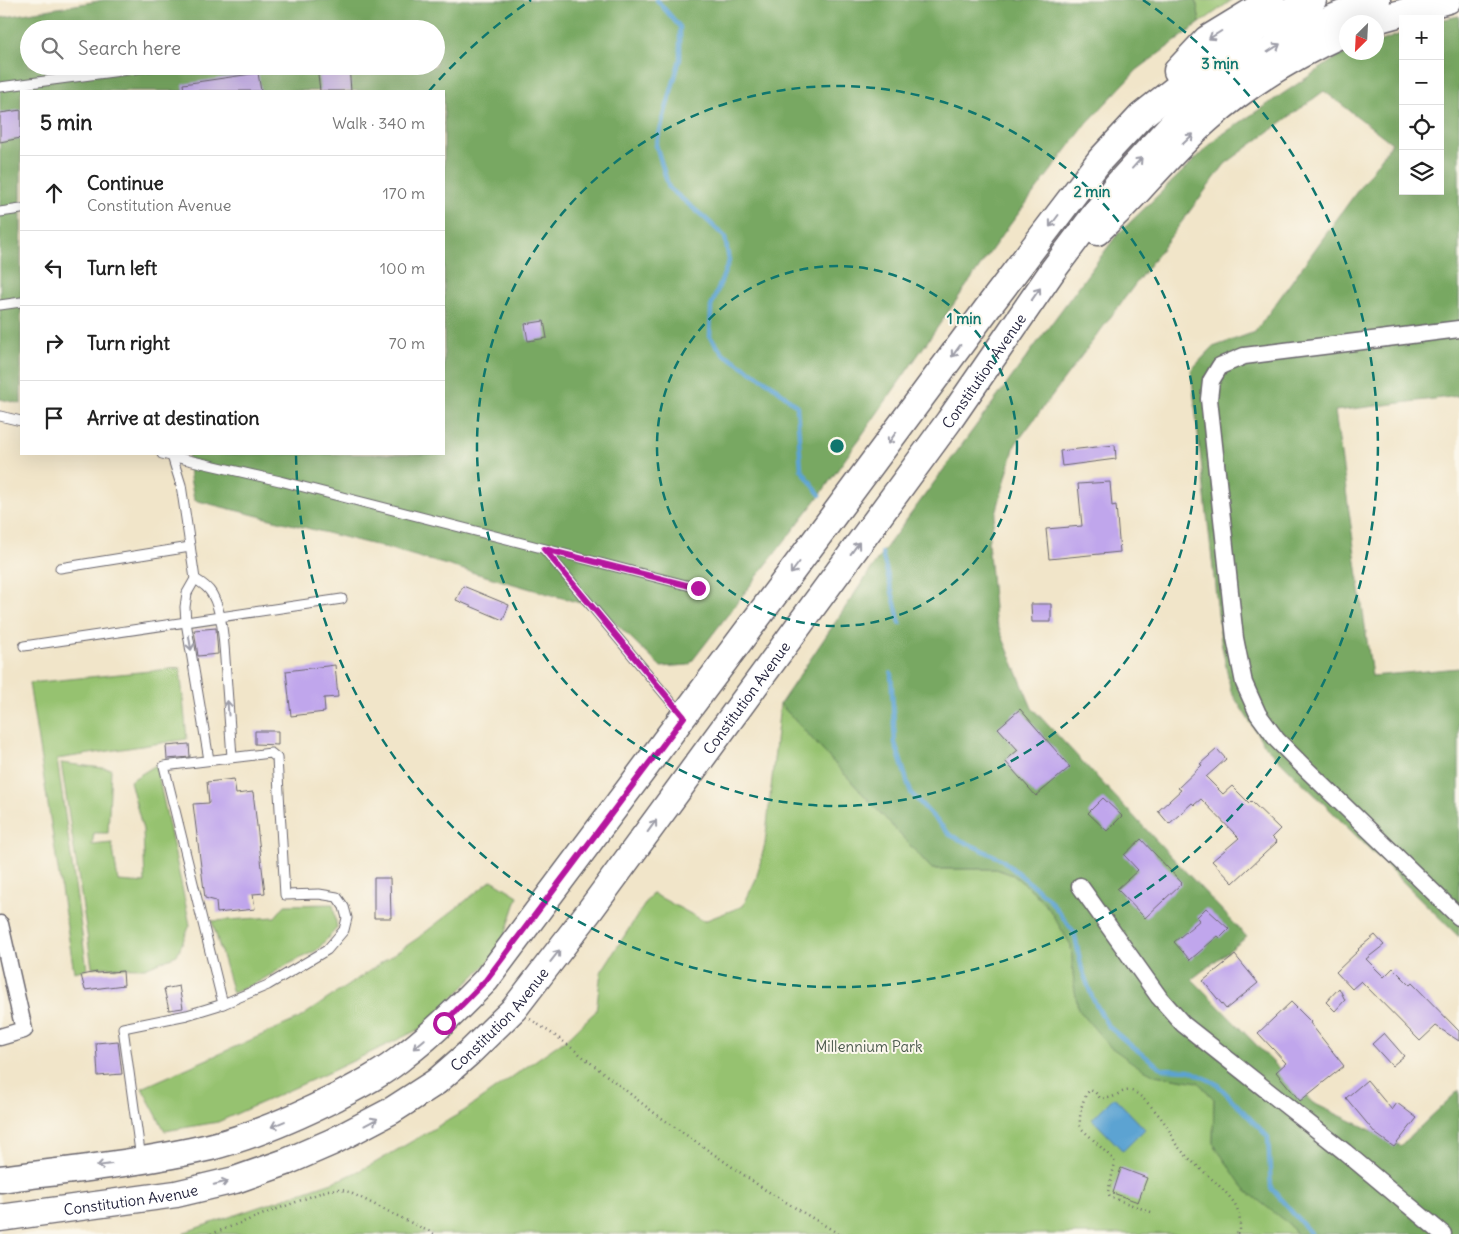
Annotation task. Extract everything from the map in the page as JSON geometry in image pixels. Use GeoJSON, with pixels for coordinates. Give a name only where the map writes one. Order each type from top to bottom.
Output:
{"type":"FeatureCollection","features":[{"type":"Feature","properties":{"kind":"main road"},"geometry":{"type":"LineString","coordinates":[[1141,116],[1171,78],[1207,39],[1271,0]]}},
{"type":"Feature","properties":{"kind":"main road","name":"Constitution Avenue"},"geometry":{"type":"LineString","coordinates":[[0,1179],[141,1160],[211,1146],[264,1130],[310,1110],[357,1086],[404,1056],[444,1023],[486,980],[1100,160],[1141,116],[1207,64],[1258,28],[1313,0]]}},
{"type":"Feature","properties":{"kind":"main road","name":"Constitution Avenue"},"geometry":{"type":"LineString","coordinates":[[0,1218],[176,1194],[235,1180],[286,1162],[332,1142],[390,1111],[436,1082],[469,1053],[514,1009],[591,909],[949,421],[1053,270],[1116,186],[1174,122],[1203,96],[1239,70],[1287,40],[1332,18],[1376,0]]}},
{"type":"Feature","properties":{"kind":"main road"},"geometry":{"type":"LineString","coordinates":[[1384,18],[1448,0]]}},
{"type":"Feature","properties":{"kind":"main road"},"geometry":{"type":"LineString","coordinates":[[1053,270],[1095,234],[1208,119],[1276,69],[1339,35]]}},
{"type":"Feature","properties":{"kind":"street"},"geometry":{"type":"LineString","coordinates":[[1459,329],[1244,356],[1220,366],[1211,381],[1209,399],[1235,638],[1244,683],[1258,714],[1277,740],[1459,918]]}},
{"type":"Feature","properties":{"kind":"street"},"geometry":{"type":"LineString","coordinates":[[1080,886],[1159,997],[1183,1024],[1345,1152],[1443,1234]]}},
{"type":"Feature","properties":{"kind":"street"},"geometry":{"type":"LineString","coordinates":[[0,1037],[24,1030],[1,931]]}},
{"type":"Feature","properties":{"kind":"lane"},"geometry":{"type":"LineString","coordinates":[[0,88],[93,75]]}},
{"type":"Feature","properties":{"kind":"lane"},"geometry":{"type":"LineString","coordinates":[[0,212],[20,209]]}},
{"type":"Feature","properties":{"kind":"lane"},"geometry":{"type":"LineString","coordinates":[[0,305],[20,302]]}},
{"type":"Feature","properties":{"kind":"lane"},"geometry":{"type":"LineString","coordinates":[[0,416],[20,421]]}},
{"type":"Feature","properties":{"kind":"lane"},"geometry":{"type":"LineString","coordinates":[[167,455],[280,481],[698,588]]}},
{"type":"Feature","properties":{"kind":"lane"},"geometry":{"type":"LineString","coordinates":[[172,456],[181,485],[195,579],[187,593],[185,607],[186,622],[209,760]]}},
{"type":"Feature","properties":{"kind":"lane"},"geometry":{"type":"LineString","coordinates":[[60,568],[190,547]]}},
{"type":"Feature","properties":{"kind":"lane"},"geometry":{"type":"LineString","coordinates":[[544,549],[684,717]]}},
{"type":"Feature","properties":{"kind":"lane"},"geometry":{"type":"LineString","coordinates":[[195,579],[206,586],[211,592],[219,617],[224,648],[232,757]]}},
{"type":"Feature","properties":{"kind":"lane"},"geometry":{"type":"LineString","coordinates":[[24,646],[342,599]]}},
{"type":"Feature","properties":{"kind":"lane"},"geometry":{"type":"LineString","coordinates":[[141,1160],[123,1028],[187,1015],[223,1004],[268,985],[327,950],[344,930],[346,918],[344,907],[337,897],[319,894],[285,895],[277,758],[271,753],[164,766],[223,1004]]}},
{"type":"Feature","properties":{"kind":"path"},"geometry":{"type":"LineString","coordinates":[[514,1009],[563,1041],[653,1112],[764,1189],[839,1234]]}},
{"type":"Feature","properties":{"kind":"path"},"geometry":{"type":"LineString","coordinates":[[1151,1212],[1110,1196],[1108,1192],[1116,1163],[1080,1127],[1084,1099],[1090,1090],[1096,1092],[1100,1098],[1109,1098],[1130,1090],[1137,1094],[1167,1126],[1175,1143],[1235,1204],[1240,1216],[1240,1230],[1237,1234]]}},
{"type":"Feature","properties":{"kind":"path"},"geometry":{"type":"LineString","coordinates":[[211,1234],[328,1190],[338,1189],[349,1192],[434,1234]]}},
{"type":"Feature","properties":{"kind":"path"},"geometry":{"type":"LineString","coordinates":[[211,1234],[217,1234]]}},
{"type":"Feature","properties":{"kind":"green space"},"geometry":{"type":"Polygon","coordinates":[[[104,0],[1196,0],[1200,23],[1137,70],[1087,123],[1000,238],[820,495],[689,665],[661,667],[601,609],[387,548],[194,500],[188,455],[445,455],[445,90],[20,90],[20,404],[0,399],[0,18],[104,0]]]}},
{"type":"Feature","properties":{"kind":"green space"},"geometry":{"type":"Polygon","coordinates":[[[1196,0],[1232,0],[1200,23],[1196,0]]]}},
{"type":"Feature","properties":{"kind":"green space"},"geometry":{"type":"Polygon","coordinates":[[[1459,16],[1459,396],[1335,411],[1372,676],[1459,668],[1459,937],[1265,746],[1231,692],[1221,641],[1191,370],[1213,347],[1255,332],[1392,143],[1324,91],[1225,164],[1015,445],[988,542],[995,619],[1032,708],[1247,937],[1192,979],[1313,1103],[1400,1146],[1459,1090],[1459,1234],[1296,1234],[1291,1226],[1244,1189],[1213,1143],[1214,1099],[1198,1082],[1155,1075],[1136,1065],[1109,1046],[1078,1009],[1071,945],[1049,909],[1033,891],[1013,875],[996,869],[932,869],[780,704],[882,553],[1116,236],[1217,138],[1339,56],[1339,60],[1384,60],[1384,40],[1399,35],[1399,195],[1444,195],[1444,19],[1459,16]]]}},
{"type":"Feature","properties":{"kind":"green space"},"geometry":{"type":"Polygon","coordinates":[[[180,668],[187,739],[57,759],[87,969],[74,972],[29,683],[180,668]]]}},
{"type":"Feature","properties":{"kind":"green space","name":"Millennium Park"},"geometry":{"type":"Polygon","coordinates":[[[780,704],[932,869],[996,869],[1013,875],[1033,891],[1049,909],[1071,945],[1074,985],[1155,1075],[1198,1082],[1214,1099],[1213,1143],[1291,1226],[1296,1234],[184,1234],[185,1232],[344,1178],[373,1164],[464,1111],[570,1036],[596,1011],[601,972],[652,893],[704,921],[743,906],[756,879],[765,844],[780,704]]]}},
{"type":"Feature","properties":{"kind":"green space"},"geometry":{"type":"Polygon","coordinates":[[[61,763],[111,769],[108,833],[94,833],[92,845],[112,843],[118,881],[145,883],[143,830],[130,781],[156,765],[190,925],[177,955],[145,968],[92,967],[61,763]]]}},
{"type":"Feature","properties":{"kind":"green space"},"geometry":{"type":"Polygon","coordinates":[[[492,880],[518,896],[500,950],[424,1027],[218,1122],[165,1131],[142,1088],[298,1019],[418,938],[492,880]]]}},
{"type":"Feature","properties":{"kind":"green space"},"geometry":{"type":"Polygon","coordinates":[[[333,904],[337,928],[317,950],[260,981],[233,993],[212,921],[275,917],[285,905],[333,904]]]}},
{"type":"Feature","properties":{"kind":"water"},"geometry":{"type":"Polygon","coordinates":[[[1114,1097],[1145,1129],[1123,1151],[1092,1119],[1114,1097]]]}},
{"type":"Feature","properties":{"kind":"building"},"geometry":{"type":"Polygon","coordinates":[[[244,75],[258,75],[261,90],[184,90],[183,84],[244,75]]]}},
{"type":"Feature","properties":{"kind":"building"},"geometry":{"type":"Polygon","coordinates":[[[318,75],[350,75],[351,90],[320,90],[318,75]]]}},
{"type":"Feature","properties":{"kind":"building"},"geometry":{"type":"Polygon","coordinates":[[[20,110],[20,138],[0,142],[0,113],[20,110]]]}},
{"type":"Feature","properties":{"kind":"building"},"geometry":{"type":"Polygon","coordinates":[[[544,321],[547,338],[528,341],[525,324],[544,321]]]}},
{"type":"Feature","properties":{"kind":"building"},"geometry":{"type":"Polygon","coordinates":[[[1115,445],[1116,459],[1062,466],[1060,451],[1115,445]]]}},
{"type":"Feature","properties":{"kind":"building"},"geometry":{"type":"Polygon","coordinates":[[[1110,482],[1112,506],[1116,505],[1120,552],[1049,559],[1046,529],[1082,526],[1078,484],[1110,482]]]}},
{"type":"Feature","properties":{"kind":"building"},"geometry":{"type":"Polygon","coordinates":[[[463,586],[509,605],[503,620],[456,600],[463,586]]]}},
{"type":"Feature","properties":{"kind":"building"},"geometry":{"type":"Polygon","coordinates":[[[1031,604],[1051,604],[1051,622],[1032,622],[1031,604]]]}},
{"type":"Feature","properties":{"kind":"building"},"geometry":{"type":"Polygon","coordinates":[[[216,628],[218,654],[198,656],[194,630],[216,628]]]}},
{"type":"Feature","properties":{"kind":"building"},"geometry":{"type":"Polygon","coordinates":[[[335,665],[338,697],[324,698],[325,712],[291,716],[286,671],[335,665]]]}},
{"type":"Feature","properties":{"kind":"building"},"geometry":{"type":"Polygon","coordinates":[[[1020,709],[1070,767],[1036,796],[1005,761],[1018,750],[998,728],[1020,709]]]}},
{"type":"Feature","properties":{"kind":"building"},"geometry":{"type":"Polygon","coordinates":[[[255,731],[278,731],[278,745],[255,744],[255,731]]]}},
{"type":"Feature","properties":{"kind":"building"},"geometry":{"type":"Polygon","coordinates":[[[189,744],[190,757],[167,759],[166,746],[189,744]]]}},
{"type":"Feature","properties":{"kind":"building"},"geometry":{"type":"Polygon","coordinates":[[[1217,749],[1226,759],[1206,777],[1223,794],[1232,786],[1249,803],[1251,801],[1280,829],[1272,837],[1277,842],[1233,883],[1212,861],[1239,838],[1201,799],[1194,805],[1192,803],[1169,824],[1158,811],[1181,790],[1178,788],[1217,749]]]}},
{"type":"Feature","properties":{"kind":"building"},"geometry":{"type":"Polygon","coordinates":[[[234,779],[236,794],[253,792],[265,893],[253,894],[255,909],[217,913],[216,901],[205,898],[193,804],[209,803],[207,782],[234,779]]]}},
{"type":"Feature","properties":{"kind":"building"},"geometry":{"type":"Polygon","coordinates":[[[1103,798],[1122,816],[1107,831],[1088,813],[1103,798]]]}},
{"type":"Feature","properties":{"kind":"building"},"geometry":{"type":"Polygon","coordinates":[[[1141,839],[1182,883],[1145,918],[1117,889],[1138,870],[1124,855],[1141,839]]]}},
{"type":"Feature","properties":{"kind":"building"},"geometry":{"type":"Polygon","coordinates":[[[374,878],[390,878],[391,918],[374,918],[374,878]]]}},
{"type":"Feature","properties":{"kind":"building"},"geometry":{"type":"Polygon","coordinates":[[[1206,908],[1229,929],[1190,960],[1174,942],[1200,920],[1197,917],[1206,908]]]}},
{"type":"Feature","properties":{"kind":"building"},"geometry":{"type":"Polygon","coordinates":[[[1375,935],[1384,945],[1366,959],[1384,977],[1393,968],[1410,985],[1412,983],[1459,1031],[1459,1041],[1436,1026],[1420,1041],[1361,981],[1352,989],[1336,972],[1358,949],[1375,935]]]}},
{"type":"Feature","properties":{"kind":"building"},"geometry":{"type":"Polygon","coordinates":[[[1235,955],[1258,983],[1226,1009],[1203,981],[1235,955]]]}},
{"type":"Feature","properties":{"kind":"building"},"geometry":{"type":"Polygon","coordinates":[[[123,971],[124,985],[85,990],[81,975],[123,971]]]}},
{"type":"Feature","properties":{"kind":"building"},"geometry":{"type":"Polygon","coordinates":[[[179,986],[183,1008],[169,1010],[164,989],[179,986]]]}},
{"type":"Feature","properties":{"kind":"building"},"geometry":{"type":"Polygon","coordinates":[[[1339,988],[1345,1000],[1335,1011],[1326,1002],[1339,988]]]}},
{"type":"Feature","properties":{"kind":"building"},"geometry":{"type":"Polygon","coordinates":[[[1291,1002],[1311,1022],[1344,1066],[1300,1101],[1276,1072],[1286,1063],[1258,1033],[1291,1002]]]}},
{"type":"Feature","properties":{"kind":"building"},"geometry":{"type":"Polygon","coordinates":[[[1384,1033],[1404,1056],[1392,1066],[1372,1044],[1384,1033]]]}},
{"type":"Feature","properties":{"kind":"building"},"geometry":{"type":"Polygon","coordinates":[[[118,1041],[122,1074],[98,1076],[96,1043],[118,1041]]]}},
{"type":"Feature","properties":{"kind":"building"},"geometry":{"type":"Polygon","coordinates":[[[1367,1080],[1392,1110],[1397,1103],[1417,1118],[1394,1147],[1376,1134],[1346,1098],[1367,1080]]]}},
{"type":"Feature","properties":{"kind":"building"},"geometry":{"type":"Polygon","coordinates":[[[1121,1168],[1147,1178],[1138,1202],[1113,1193],[1121,1168]]]}},
{"type":"Feature","properties":{"kind":"waterway"},"geometry":{"type":"LineString","coordinates":[[657,0],[680,27],[680,59],[656,145],[669,188],[725,237],[729,261],[711,307],[710,337],[724,354],[771,384],[797,406],[801,469],[820,495]]}},
{"type":"Feature","properties":{"kind":"waterway"},"geometry":{"type":"LineString","coordinates":[[882,553],[900,623]]}},
{"type":"Feature","properties":{"kind":"waterway"},"geometry":{"type":"LineString","coordinates":[[891,673],[895,743],[911,793],[950,835],[1001,859],[1048,898],[1074,932],[1082,969],[1092,997],[1108,1026],[1163,1069],[1189,1070],[1217,1084],[1268,1137],[1271,1188],[1311,1234]]}},
{"type":"Feature","properties":{"kind":"route"},"geometry":{"type":"LineString","coordinates":[[444,1023],[486,980],[684,717],[544,549],[698,588]]}}]}
